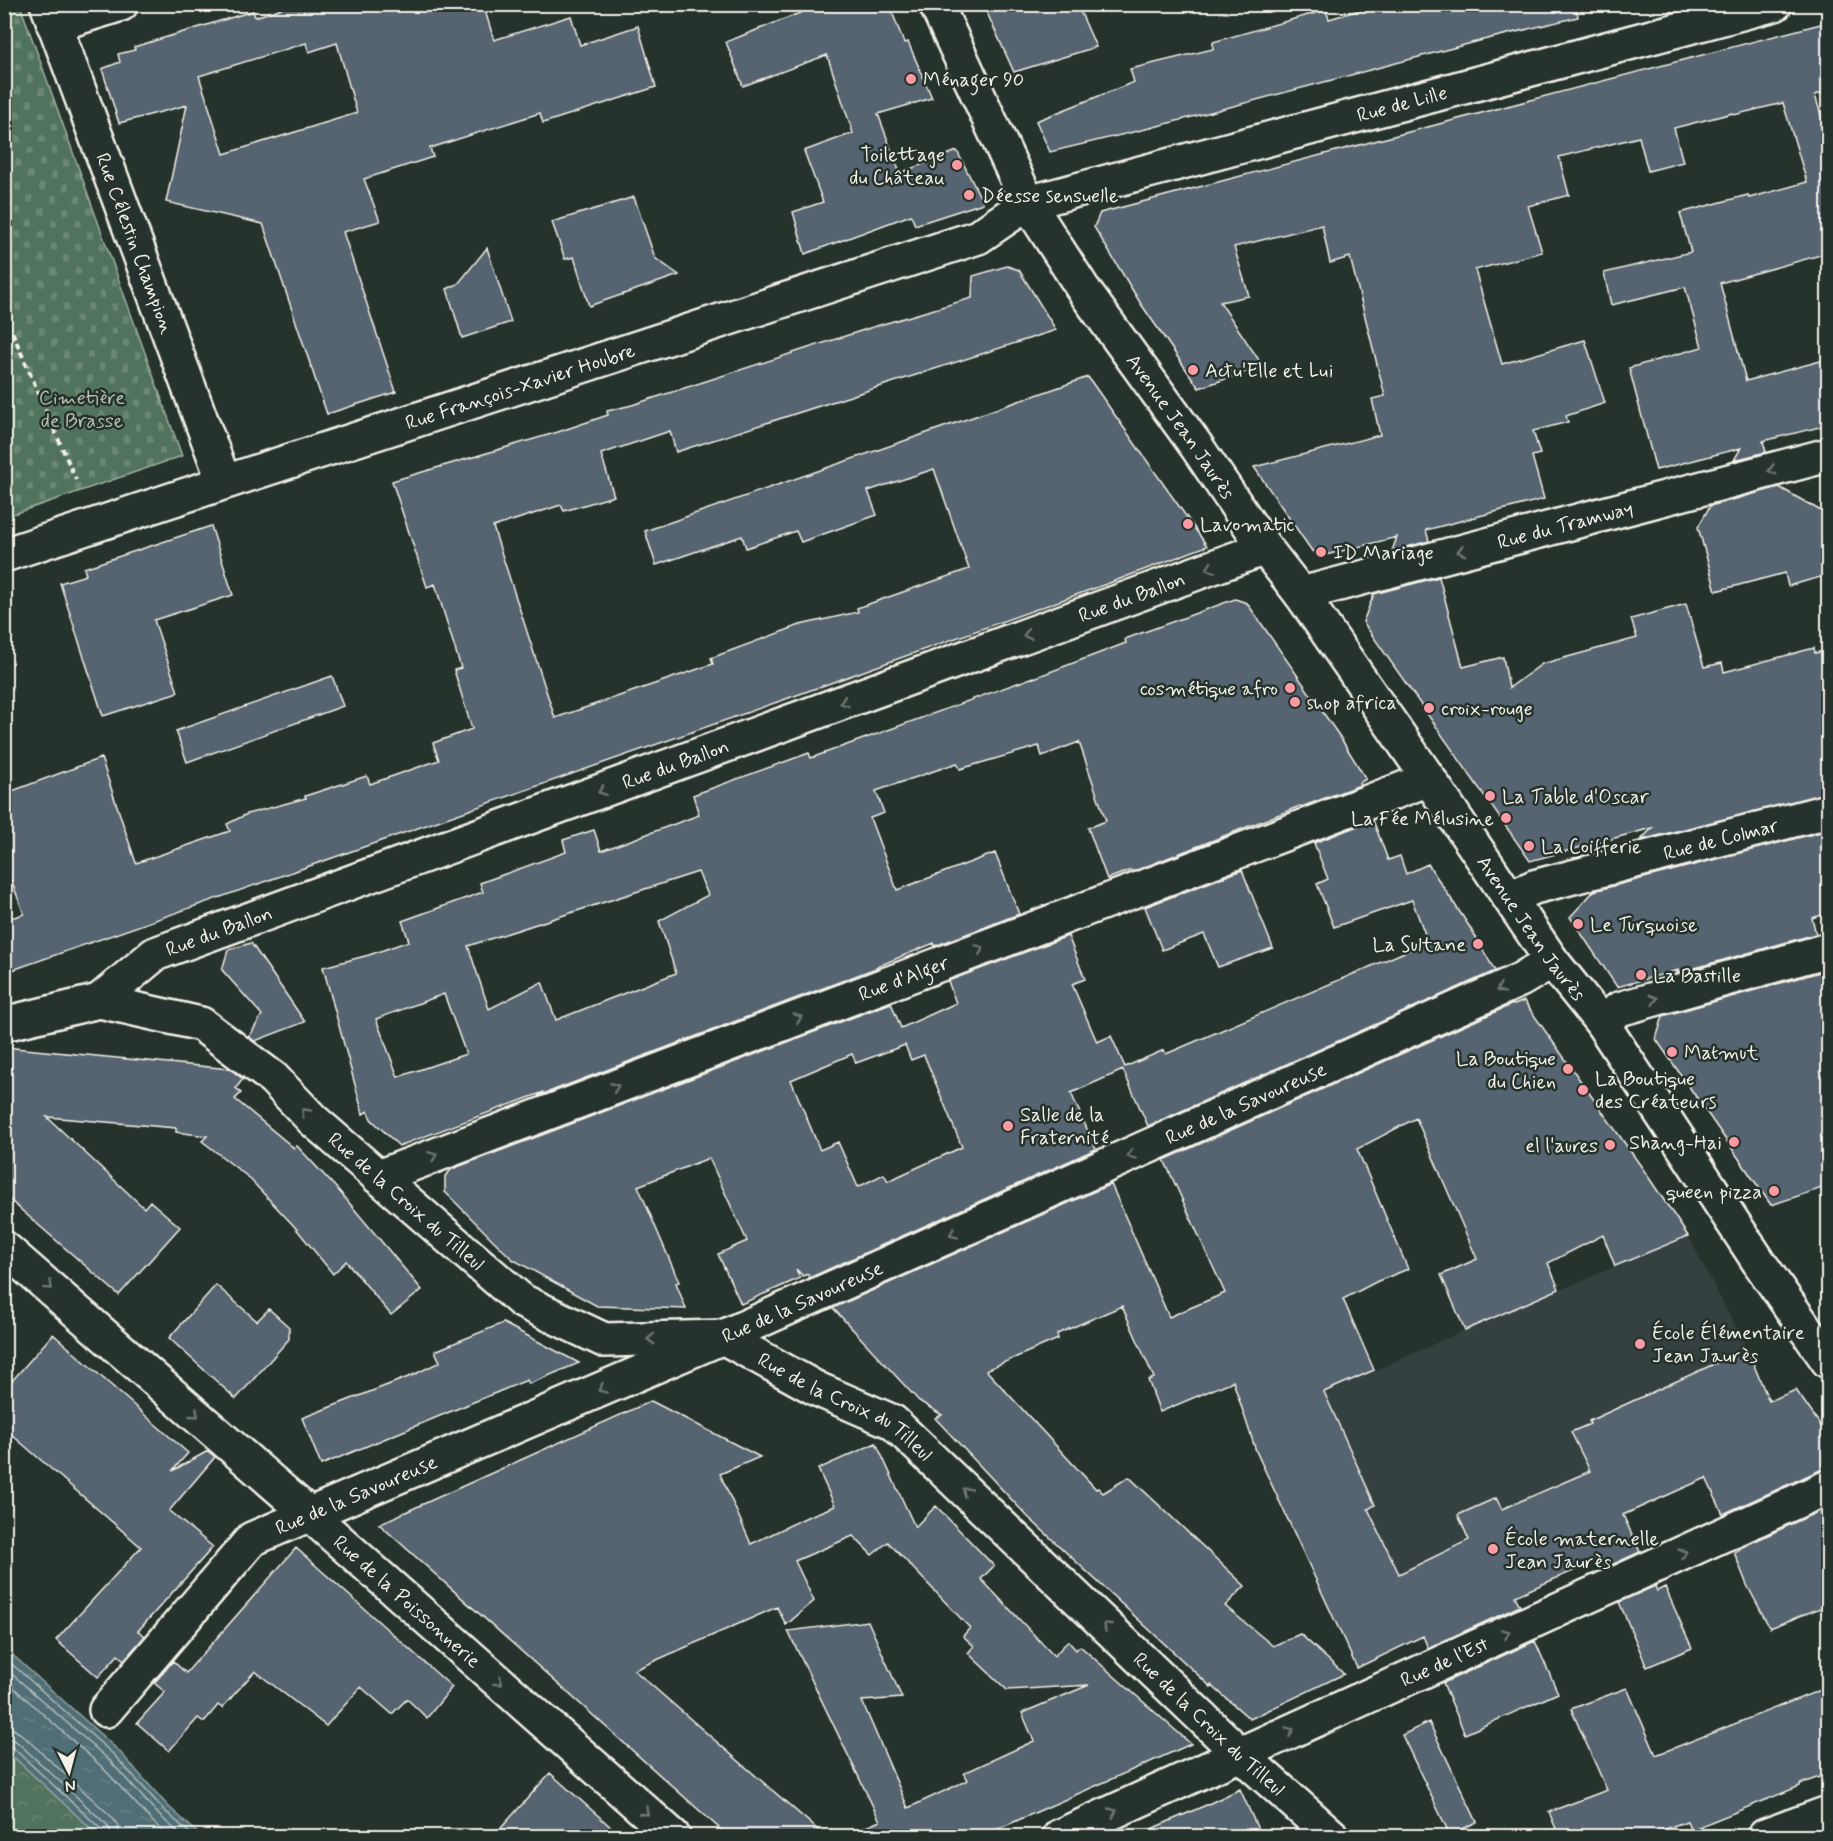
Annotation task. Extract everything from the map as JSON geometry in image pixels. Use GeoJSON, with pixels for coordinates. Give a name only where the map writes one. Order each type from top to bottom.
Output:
{"type":"FeatureCollection","features":[{"type":"Feature","properties":{"kind":"street"},"geometry":{"type":"LineString","coordinates":[[51,15],[121,4]]}},
{"type":"Feature","properties":{"kind":"street","name":"Avenue Jean Jaurès"},"geometry":{"type":"LineString","coordinates":[[936,4],[1028,203],[1084,292],[1197,447],[1265,548],[1301,594],[1430,779],[1551,961],[1602,1023],[1764,1269],[1828,1361]]}},
{"type":"Feature","properties":{"kind":"street","name":"Rue de Lille"},"geometry":{"type":"LineString","coordinates":[[1028,203],[1775,4]]}},
{"type":"Feature","properties":{"kind":"street","name":"Rue Célestin Champion"},"geometry":{"type":"LineString","coordinates":[[51,15],[224,482]]}},
{"type":"Feature","properties":{"kind":"street","name":"Rue François-Xavier Houbre"},"geometry":{"type":"LineString","coordinates":[[4,555],[978,237],[1028,203]]}},
{"type":"Feature","properties":{"kind":"street","name":"Rue du Tramway"},"geometry":{"type":"LineString","coordinates":[[1301,594],[1828,455]]}},
{"type":"Feature","properties":{"kind":"street","name":"Rue du Ballon"},"geometry":{"type":"LineString","coordinates":[[99,1001],[155,954],[1265,548]]}},
{"type":"Feature","properties":{"kind":"street","name":"Rue d'Alger"},"geometry":{"type":"LineString","coordinates":[[378,1177],[1430,779]]}},
{"type":"Feature","properties":{"kind":"street","name":"Rue de Colmar"},"geometry":{"type":"LineString","coordinates":[[1510,898],[1534,887],[1828,810]]}},
{"type":"Feature","properties":{"kind":"street"},"geometry":{"type":"LineString","coordinates":[[1602,1023],[1619,1009],[1828,950]]}},
{"type":"Feature","properties":{"kind":"street","name":"Rue de la Savoureuse"},"geometry":{"type":"LineString","coordinates":[[106,1710],[252,1539],[723,1337],[1520,980],[1551,961]]}},
{"type":"Feature","properties":{"kind":"street","name":"Rue de la Croix du Tilleul"},"geometry":{"type":"LineString","coordinates":[[4,1024],[99,1001],[201,1024],[273,1078],[313,1120],[522,1301],[604,1340],[723,1337],[817,1389],[893,1422],[1240,1754],[1332,1836]]}},
{"type":"Feature","properties":{"kind":"street","name":"Rue de la Poissonnerie"},"geometry":{"type":"LineString","coordinates":[[4,1248],[673,1836]]}},
{"type":"Feature","properties":{"kind":"street","name":"Rue de l'Est"},"geometry":{"type":"LineString","coordinates":[[1060,1836],[1828,1487]]}},
{"type":"Feature","properties":{"kind":"street"},"geometry":{"type":"LineString","coordinates":[[1765,1836],[1828,1813]]}},
{"type":"Feature","properties":{"kind":"path"},"geometry":{"type":"LineString","coordinates":[[4,313],[76,480]]}},
{"type":"Feature","properties":{"kind":"shaded area"},"geometry":{"type":"Polygon","coordinates":[[[1688,1236],[1747,1349],[1769,1401],[1607,1471],[1636,1544],[1427,1634],[1358,1668],[1256,1451],[1248,1428],[1465,1330],[1688,1236]]]}},
{"type":"Feature","properties":{"kind":"green space","name":"Cimetière de Brasse"},"geometry":{"type":"Polygon","coordinates":[[[4,5],[20,5],[182,456],[5,517],[4,5]]]}},
{"type":"Feature","properties":{"kind":"green space"},"geometry":{"type":"Polygon","coordinates":[[[5,1749],[99,1836],[5,1836],[5,1749]]]}},
{"type":"Feature","properties":{"kind":"water"},"geometry":{"type":"Polygon","coordinates":[[[5,1648],[119,1751],[168,1806],[201,1836],[99,1836],[5,1749],[5,1648]]]}},
{"type":"Feature","properties":{"kind":"building"},"geometry":{"type":"Polygon","coordinates":[[[294,4],[483,4],[494,40],[571,16],[580,45],[638,26],[656,87],[543,123],[540,113],[430,148],[433,157],[364,179],[380,221],[343,232],[396,392],[327,414],[263,224],[166,202],[187,105],[119,123],[102,69],[120,62],[118,54],[135,50],[134,47],[253,11],[255,17],[294,4]],[[306,43],[199,76],[224,154],[357,113],[337,43],[309,52],[306,43]]]}},
{"type":"Feature","properties":{"kind":"building"},"geometry":{"type":"Polygon","coordinates":[[[823,4],[889,4],[904,43],[908,42],[932,98],[878,114],[900,173],[957,151],[983,203],[915,225],[911,215],[805,254],[793,212],[823,202],[804,151],[853,133],[827,55],[743,86],[726,42],[823,4]]]}},
{"type":"Feature","properties":{"kind":"building"},"geometry":{"type":"Polygon","coordinates":[[[983,4],[1077,4],[1096,47],[1014,72],[983,4]]]}},
{"type":"Feature","properties":{"kind":"building"},"geometry":{"type":"Polygon","coordinates":[[[1380,4],[1576,4],[1578,17],[1050,152],[1036,121],[1134,82],[1130,69],[1213,49],[1213,42],[1326,10],[1329,19],[1380,4]]]}},
{"type":"Feature","properties":{"kind":"building"},"geometry":{"type":"Polygon","coordinates":[[[1828,22],[1828,91],[1815,95],[1828,139],[1828,253],[1720,283],[1746,381],[1828,359],[1828,425],[1763,441],[1766,452],[1734,460],[1741,448],[1656,470],[1629,368],[1702,347],[1685,287],[1611,305],[1604,273],[1691,252],[1680,213],[1807,182],[1783,103],[1674,128],[1683,162],[1648,171],[1639,137],[1559,157],[1569,195],[1528,206],[1542,252],[1475,270],[1502,364],[1585,340],[1605,403],[1566,416],[1568,422],[1533,431],[1540,454],[1532,456],[1544,499],[1426,530],[1429,541],[1392,551],[1397,537],[1326,555],[1312,551],[1254,467],[1380,435],[1372,399],[1385,396],[1350,257],[1330,263],[1322,225],[1234,247],[1249,296],[1220,302],[1263,366],[1199,388],[1141,304],[1094,227],[1100,213],[1828,22]]]}},
{"type":"Feature","properties":{"kind":"building"},"geometry":{"type":"Polygon","coordinates":[[[634,197],[655,258],[679,275],[589,306],[574,257],[565,259],[552,222],[634,197]]]}},
{"type":"Feature","properties":{"kind":"building"},"geometry":{"type":"Polygon","coordinates":[[[487,248],[511,322],[462,338],[447,289],[458,284],[487,248]]]}},
{"type":"Feature","properties":{"kind":"building"},"geometry":{"type":"Polygon","coordinates":[[[1007,266],[1019,270],[1056,330],[676,452],[670,431],[601,454],[614,496],[564,511],[561,505],[493,527],[555,718],[713,664],[711,658],[800,625],[858,612],[857,608],[969,569],[934,469],[868,491],[877,515],[801,542],[796,531],[746,548],[742,536],[656,565],[645,531],[1088,377],[1207,546],[783,700],[4,973],[4,920],[24,914],[4,861],[4,794],[101,758],[136,863],[230,831],[227,824],[247,814],[306,798],[305,796],[367,776],[370,784],[439,760],[433,743],[472,729],[454,670],[461,668],[435,584],[427,587],[392,481],[558,432],[608,415],[607,411],[972,298],[973,276],[1007,266]]]}},
{"type":"Feature","properties":{"kind":"building"},"geometry":{"type":"Polygon","coordinates":[[[1779,487],[1828,515],[1828,575],[1788,586],[1785,573],[1716,591],[1698,527],[1710,506],[1779,487]]]}},
{"type":"Feature","properties":{"kind":"building"},"geometry":{"type":"Polygon","coordinates":[[[211,526],[233,595],[154,620],[178,692],[103,716],[60,583],[86,575],[84,568],[211,526]]]}},
{"type":"Feature","properties":{"kind":"building"},"geometry":{"type":"Polygon","coordinates":[[[1439,577],[1463,667],[1503,657],[1509,688],[1542,664],[1637,638],[1631,619],[1686,604],[1704,667],[1722,663],[1724,672],[1814,648],[1815,653],[1828,650],[1828,793],[1641,840],[1652,828],[1530,861],[1363,622],[1374,594],[1439,577]]]}},
{"type":"Feature","properties":{"kind":"building"},"geometry":{"type":"Polygon","coordinates":[[[1235,599],[1247,603],[1340,737],[1366,779],[1359,783],[1360,785],[1132,872],[1131,870],[1107,879],[1088,828],[1106,821],[1079,742],[1042,756],[1039,746],[960,769],[957,763],[876,791],[884,813],[870,818],[897,890],[995,853],[1019,914],[935,946],[934,943],[876,968],[399,1146],[371,1119],[368,1111],[363,1114],[323,967],[369,955],[409,941],[402,921],[483,892],[480,883],[566,852],[563,840],[594,830],[601,851],[699,815],[693,795],[809,753],[811,758],[1034,678],[1126,643],[1125,639],[1235,599]],[[698,872],[468,946],[489,1009],[542,982],[556,1020],[676,973],[659,921],[708,895],[698,872]],[[444,994],[376,1019],[398,1077],[466,1054],[444,994]]]}},
{"type":"Feature","properties":{"kind":"building"},"geometry":{"type":"Polygon","coordinates":[[[332,676],[343,706],[187,762],[176,731],[332,676]]]}},
{"type":"Feature","properties":{"kind":"building"},"geometry":{"type":"Polygon","coordinates":[[[1373,820],[1388,860],[1400,856],[1406,874],[1428,864],[1471,929],[1495,971],[1148,1126],[1123,1070],[1071,1093],[1096,1149],[809,1278],[808,1274],[803,1276],[796,1269],[800,1278],[741,1304],[718,1254],[747,1241],[709,1158],[638,1186],[679,1282],[676,1283],[686,1309],[597,1306],[512,1259],[445,1192],[445,1176],[452,1169],[891,1003],[901,1028],[956,1003],[948,981],[1068,936],[1085,979],[1072,984],[1097,1042],[1111,1036],[1125,1067],[1164,1050],[1166,1054],[1428,942],[1412,900],[1334,927],[1317,884],[1328,879],[1314,843],[1373,820]],[[905,1045],[856,1063],[852,1054],[791,1080],[820,1150],[838,1142],[858,1187],[884,1174],[888,1181],[962,1147],[924,1055],[911,1060],[905,1045]]]}},
{"type":"Feature","properties":{"kind":"building"},"geometry":{"type":"Polygon","coordinates":[[[1828,830],[1828,913],[1812,918],[1816,934],[1677,973],[1678,970],[1617,987],[1570,917],[1594,891],[1828,830]]]}},
{"type":"Feature","properties":{"kind":"building"},"geometry":{"type":"Polygon","coordinates":[[[1242,870],[1273,948],[1218,967],[1204,934],[1162,950],[1145,907],[1242,870]]]}},
{"type":"Feature","properties":{"kind":"building"},"geometry":{"type":"Polygon","coordinates":[[[251,943],[305,1022],[255,1041],[249,1037],[262,1015],[222,970],[228,950],[251,943]]]}},
{"type":"Feature","properties":{"kind":"building"},"geometry":{"type":"Polygon","coordinates":[[[1827,970],[1828,1186],[1771,1205],[1656,1039],[1663,1016],[1827,970]]]}},
{"type":"Feature","properties":{"kind":"building"},"geometry":{"type":"Polygon","coordinates":[[[1524,1001],[1688,1236],[1615,1266],[1603,1235],[1548,1263],[1559,1289],[1465,1330],[1441,1275],[1477,1259],[1416,1118],[1357,1149],[1408,1269],[1343,1299],[1374,1370],[1324,1392],[1375,1505],[1368,1509],[1399,1574],[1469,1540],[1458,1515],[1496,1498],[1502,1509],[1590,1471],[1571,1432],[1590,1424],[1589,1421],[1747,1349],[1769,1401],[1796,1390],[1828,1436],[1828,1468],[1723,1514],[1706,1478],[1623,1515],[1640,1552],[1605,1568],[1601,1559],[1515,1596],[1520,1606],[1428,1648],[1423,1636],[1357,1668],[1256,1451],[1233,1381],[1160,1412],[1148,1380],[1154,1378],[1122,1306],[1057,1334],[1058,1339],[986,1370],[1096,1489],[1098,1488],[1103,1493],[1129,1477],[1245,1586],[1225,1606],[1273,1646],[1300,1634],[1344,1674],[1250,1719],[1211,1685],[1211,1687],[1028,1517],[935,1418],[942,1415],[919,1401],[833,1308],[1111,1184],[1169,1317],[1225,1293],[1164,1160],[1524,1001]]]}},
{"type":"Feature","properties":{"kind":"building"},"geometry":{"type":"Polygon","coordinates":[[[4,1047],[230,1069],[243,1079],[236,1088],[241,1093],[235,1099],[294,1148],[297,1146],[340,1192],[422,1290],[391,1315],[346,1261],[333,1274],[294,1226],[248,1177],[202,1141],[207,1136],[176,1132],[176,1128],[47,1117],[144,1208],[150,1201],[180,1227],[119,1295],[4,1195],[4,1047]]]}},
{"type":"Feature","properties":{"kind":"building"},"geometry":{"type":"Polygon","coordinates":[[[216,1285],[257,1321],[269,1309],[289,1327],[289,1339],[236,1399],[169,1338],[216,1285]]]}},
{"type":"Feature","properties":{"kind":"building"},"geometry":{"type":"Polygon","coordinates":[[[503,1323],[579,1363],[529,1384],[527,1380],[321,1465],[302,1418],[411,1376],[440,1362],[435,1351],[503,1323]]]}},
{"type":"Feature","properties":{"kind":"building"},"geometry":{"type":"Polygon","coordinates":[[[53,1334],[188,1453],[172,1471],[208,1451],[215,1457],[169,1511],[213,1547],[138,1631],[145,1636],[124,1660],[118,1655],[98,1677],[56,1640],[141,1547],[4,1428],[4,1390],[53,1334]]]}},
{"type":"Feature","properties":{"kind":"building"},"geometry":{"type":"Polygon","coordinates":[[[651,1401],[760,1457],[720,1474],[751,1544],[835,1506],[818,1469],[876,1443],[915,1527],[936,1506],[994,1566],[981,1579],[1054,1656],[1068,1641],[1076,1650],[1080,1646],[1191,1744],[982,1836],[845,1836],[880,1821],[788,1631],[868,1621],[902,1698],[862,1701],[908,1808],[968,1780],[964,1773],[1034,1741],[1022,1713],[1089,1685],[1007,1690],[968,1653],[974,1646],[963,1636],[970,1628],[888,1542],[872,1555],[853,1536],[795,1561],[814,1601],[786,1625],[777,1607],[634,1670],[825,1836],[728,1836],[379,1524],[651,1401]]]}},
{"type":"Feature","properties":{"kind":"building"},"geometry":{"type":"Polygon","coordinates":[[[1828,1507],[1828,1605],[1770,1628],[1747,1585],[1734,1552],[1828,1507]]]}},
{"type":"Feature","properties":{"kind":"building"},"geometry":{"type":"Polygon","coordinates":[[[296,1548],[452,1687],[427,1718],[407,1699],[392,1714],[361,1687],[326,1726],[255,1671],[222,1708],[218,1705],[204,1722],[198,1718],[169,1751],[137,1723],[165,1692],[154,1683],[173,1661],[186,1673],[296,1548]]]}},
{"type":"Feature","properties":{"kind":"building"},"geometry":{"type":"Polygon","coordinates":[[[1655,1586],[1657,1591],[1665,1587],[1692,1648],[1647,1667],[1619,1602],[1655,1586]]]}},
{"type":"Feature","properties":{"kind":"building"},"geometry":{"type":"Polygon","coordinates":[[[1535,1641],[1558,1693],[1465,1734],[1443,1683],[1535,1641]]]}},
{"type":"Feature","properties":{"kind":"building"},"geometry":{"type":"Polygon","coordinates":[[[1828,1687],[1828,1774],[1691,1830],[1687,1821],[1646,1836],[1559,1836],[1549,1812],[1607,1790],[1571,1709],[1627,1688],[1656,1755],[1828,1687]]]}},
{"type":"Feature","properties":{"kind":"building"},"geometry":{"type":"Polygon","coordinates":[[[1429,1722],[1477,1822],[1450,1835],[1402,1735],[1429,1722]]]}},
{"type":"Feature","properties":{"kind":"building"},"geometry":{"type":"Polygon","coordinates":[[[550,1773],[621,1836],[494,1836],[550,1773]]]}},
{"type":"Feature","properties":{"kind":"building"},"geometry":{"type":"Polygon","coordinates":[[[1240,1789],[1261,1836],[1135,1836],[1204,1806],[1240,1789]]]}},
{"type":"Feature","properties":{"kind":"place","name":"Ménager 90"},"geometry":{"type":"Point","coordinates":[911,79]}},
{"type":"Feature","properties":{"kind":"place","name":"Toilettage du Château"},"geometry":{"type":"Point","coordinates":[957,165]}},
{"type":"Feature","properties":{"kind":"place","name":"Déesse sensuelle"},"geometry":{"type":"Point","coordinates":[969,195]}},
{"type":"Feature","properties":{"kind":"place","name":"Actu'Elle et Lui"},"geometry":{"type":"Point","coordinates":[1193,370]}},
{"type":"Feature","properties":{"kind":"place","name":"Lavomatic"},"geometry":{"type":"Point","coordinates":[1188,524]}},
{"type":"Feature","properties":{"kind":"place","name":"ID Mariage"},"geometry":{"type":"Point","coordinates":[1321,552]}},
{"type":"Feature","properties":{"kind":"place","name":"cosmétique afro"},"geometry":{"type":"Point","coordinates":[1290,688]}},
{"type":"Feature","properties":{"kind":"place","name":"shop africa"},"geometry":{"type":"Point","coordinates":[1295,702]}},
{"type":"Feature","properties":{"kind":"place","name":"croix-rouge"},"geometry":{"type":"Point","coordinates":[1429,708]}},
{"type":"Feature","properties":{"kind":"place","name":"La Table d'Oscar"},"geometry":{"type":"Point","coordinates":[1490,796]}},
{"type":"Feature","properties":{"kind":"place","name":"La Fée Mélusine"},"geometry":{"type":"Point","coordinates":[1506,818]}},
{"type":"Feature","properties":{"kind":"place","name":"La Coifferie"},"geometry":{"type":"Point","coordinates":[1529,846]}},
{"type":"Feature","properties":{"kind":"place","name":"Le Turquoise"},"geometry":{"type":"Point","coordinates":[1578,924]}},
{"type":"Feature","properties":{"kind":"place","name":"La Sultane"},"geometry":{"type":"Point","coordinates":[1478,944]}},
{"type":"Feature","properties":{"kind":"place","name":"La Bastille"},"geometry":{"type":"Point","coordinates":[1641,975]}},
{"type":"Feature","properties":{"kind":"place","name":"Matmut"},"geometry":{"type":"Point","coordinates":[1672,1052]}},
{"type":"Feature","properties":{"kind":"place","name":"La Boutique du Chien"},"geometry":{"type":"Point","coordinates":[1568,1069]}},
{"type":"Feature","properties":{"kind":"place","name":"La Boutique des Créateurs"},"geometry":{"type":"Point","coordinates":[1583,1090]}},
{"type":"Feature","properties":{"kind":"place","name":"Salle de la Fraternité"},"geometry":{"type":"Point","coordinates":[1008,1126]}},
{"type":"Feature","properties":{"kind":"place","name":"Shang-Hai"},"geometry":{"type":"Point","coordinates":[1734,1142]}},
{"type":"Feature","properties":{"kind":"place","name":"el l'aures"},"geometry":{"type":"Point","coordinates":[1610,1145]}},
{"type":"Feature","properties":{"kind":"place","name":"queen pizza"},"geometry":{"type":"Point","coordinates":[1774,1191]}},
{"type":"Feature","properties":{"kind":"place","name":"École Élémentaire Jean Jaurès"},"geometry":{"type":"Point","coordinates":[1640,1344]}},
{"type":"Feature","properties":{"kind":"place","name":"École maternelle Jean Jaurès"},"geometry":{"type":"Point","coordinates":[1493,1549]}}]}
